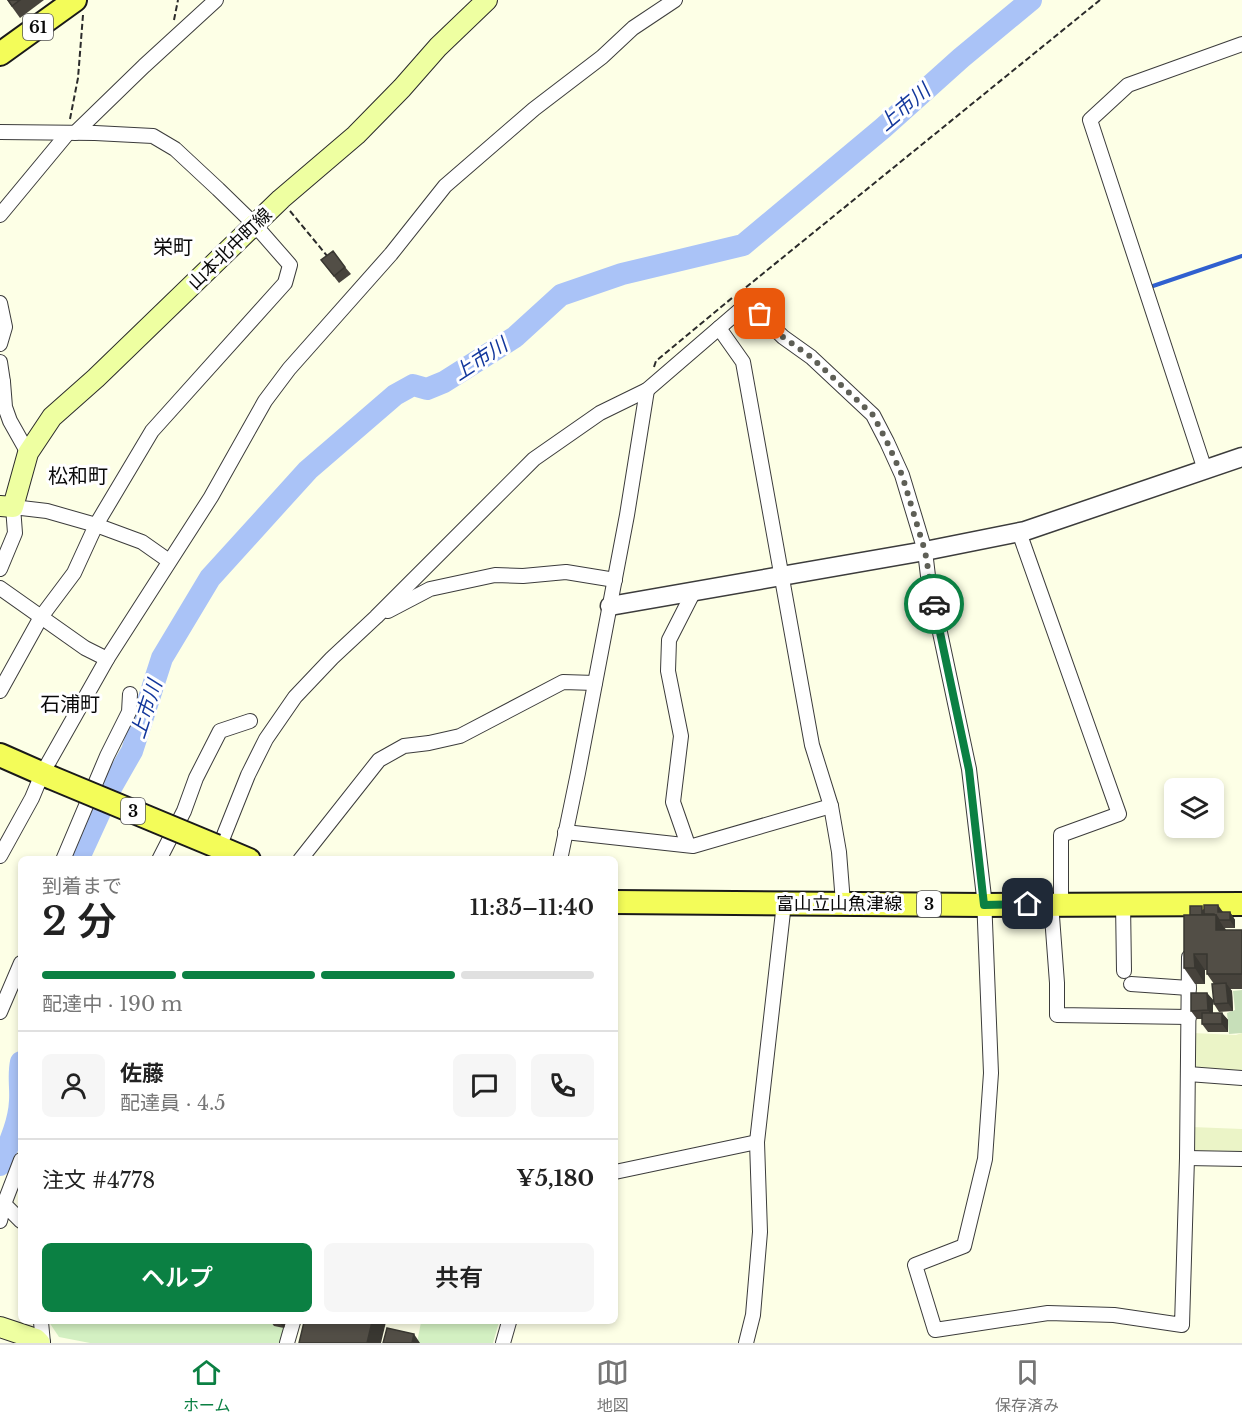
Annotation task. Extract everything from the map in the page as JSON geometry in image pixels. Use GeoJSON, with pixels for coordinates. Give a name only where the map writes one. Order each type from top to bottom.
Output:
{"type":"FeatureCollection","features":[{"type":"Feature","properties":{"kind":"main road","name":"山本北中町線"},"geometry":{"type":"LineString","coordinates":[[7,507],[28,453],[52,417],[96,378],[281,199],[356,135],[438,47],[487,0]]}},
{"type":"Feature","properties":{"kind":"main road","name":"61"},"geometry":{"type":"LineString","coordinates":[[0,54],[79,5]]}},
{"type":"Feature","properties":{"kind":"main road","name":"3"},"geometry":{"type":"LineString","coordinates":[[0,754],[217,851],[235,856]]}},
{"type":"Feature","properties":{"kind":"main road","name":"富山立山魚津線"},"geometry":{"type":"LineString","coordinates":[[618,902],[984,905],[1123,903],[1189,909],[1242,904]]}},
{"type":"Feature","properties":{"kind":"main road"},"geometry":{"type":"LineString","coordinates":[[0,1327],[40,1337]]}},
{"type":"Feature","properties":{"kind":"street"},"geometry":{"type":"LineString","coordinates":[[0,214],[71,133],[216,0]]}},
{"type":"Feature","properties":{"kind":"street"},"geometry":{"type":"LineString","coordinates":[[0,856],[107,659],[211,496],[264,401],[316,337],[392,254],[446,186],[534,109],[602,57],[633,27],[675,0]]}},
{"type":"Feature","properties":{"kind":"street"},"geometry":{"type":"LineString","coordinates":[[1205,470],[1090,120],[1128,85],[1242,44]]}},
{"type":"Feature","properties":{"kind":"street"},"geometry":{"type":"LineString","coordinates":[[0,132],[153,136],[175,149],[255,225],[290,265],[285,283],[152,431],[96,525],[74,573],[41,617],[0,691]]}},
{"type":"Feature","properties":{"kind":"street"},"geometry":{"type":"LineString","coordinates":[[0,303],[5,327],[0,344]]}},
{"type":"Feature","properties":{"kind":"street"},"geometry":{"type":"LineString","coordinates":[[217,851],[248,775],[272,730],[295,697],[332,657],[376,617],[534,459],[600,413],[647,390],[748,303],[783,337],[811,357],[873,415],[887,442],[902,475],[925,551],[928,576],[969,770],[984,905],[991,1073],[985,1159],[964,1246],[915,1265],[935,1330],[1048,1313],[1114,1315],[1182,1325],[1187,1158],[1189,946]]}},
{"type":"Feature","properties":{"kind":"street"},"geometry":{"type":"LineString","coordinates":[[719,328],[743,362],[812,745],[831,806],[839,852],[843,903]]}},
{"type":"Feature","properties":{"kind":"street"},"geometry":{"type":"LineString","coordinates":[[0,362],[5,406],[10,421],[28,453]]}},
{"type":"Feature","properties":{"kind":"street"},"geometry":{"type":"LineString","coordinates":[[561,856],[615,580],[647,390]]}},
{"type":"Feature","properties":{"kind":"street"},"geometry":{"type":"LineString","coordinates":[[610,606],[925,551],[1019,532],[1242,458]]}},
{"type":"Feature","properties":{"kind":"street"},"geometry":{"type":"LineString","coordinates":[[0,569],[15,533],[7,507],[47,511],[96,525],[142,542],[169,561]]}},
{"type":"Feature","properties":{"kind":"street"},"geometry":{"type":"LineString","coordinates":[[1019,532],[1119,814],[1061,835],[1056,903],[1057,1015],[1189,1017]]}},
{"type":"Feature","properties":{"kind":"street"},"geometry":{"type":"LineString","coordinates":[[376,617],[430,589],[495,575],[523,576],[566,572],[615,580]]}},
{"type":"Feature","properties":{"kind":"street"},"geometry":{"type":"LineString","coordinates":[[0,588],[85,648],[107,659]]}},
{"type":"Feature","properties":{"kind":"street"},"geometry":{"type":"LineString","coordinates":[[688,845],[673,802],[681,736],[668,672],[669,640],[694,591]]}},
{"type":"Feature","properties":{"kind":"street"},"geometry":{"type":"LineString","coordinates":[[303,856],[379,760],[404,746],[460,736],[563,682],[595,683]]}},
{"type":"Feature","properties":{"kind":"street"},"geometry":{"type":"LineString","coordinates":[[65,856],[107,756],[129,712],[130,694]]}},
{"type":"Feature","properties":{"kind":"street"},"geometry":{"type":"LineString","coordinates":[[161,856],[184,812],[196,778],[220,732],[250,721]]}},
{"type":"Feature","properties":{"kind":"street"},"geometry":{"type":"LineString","coordinates":[[565,832],[693,846],[831,806]]}},
{"type":"Feature","properties":{"kind":"street"},"geometry":{"type":"LineString","coordinates":[[746,1343],[753,1315],[760,1233],[757,1142],[784,903]]}},
{"type":"Feature","properties":{"kind":"street"},"geometry":{"type":"LineString","coordinates":[[1123,903],[1124,971]]}},
{"type":"Feature","properties":{"kind":"street"},"geometry":{"type":"LineString","coordinates":[[0,1012],[18,970]]}},
{"type":"Feature","properties":{"kind":"street"},"geometry":{"type":"LineString","coordinates":[[1131,984],[1189,988]]}},
{"type":"Feature","properties":{"kind":"street"},"geometry":{"type":"LineString","coordinates":[[1188,1074],[1242,1078]]}},
{"type":"Feature","properties":{"kind":"street"},"geometry":{"type":"LineString","coordinates":[[618,1171],[757,1142]]}},
{"type":"Feature","properties":{"kind":"street"},"geometry":{"type":"LineString","coordinates":[[1187,1158],[1242,1159]]}},
{"type":"Feature","properties":{"kind":"street"},"geometry":{"type":"LineString","coordinates":[[0,1221],[18,1168]]}},
{"type":"Feature","properties":{"kind":"street"},"geometry":{"type":"LineString","coordinates":[[4,1204],[18,1218]]}},
{"type":"Feature","properties":{"kind":"street"},"geometry":{"type":"LineString","coordinates":[[287,1343],[292,1324]]}},
{"type":"Feature","properties":{"kind":"street"},"geometry":{"type":"LineString","coordinates":[[503,1343],[508,1324]]}},
{"type":"Feature","properties":{"kind":"path"},"geometry":{"type":"LineString","coordinates":[[647,390],[656,361],[1100,0]]}},
{"type":"Feature","properties":{"kind":"path"},"geometry":{"type":"LineString","coordinates":[[71,133],[78,78],[79,5]]}},
{"type":"Feature","properties":{"kind":"path"},"geometry":{"type":"LineString","coordinates":[[281,199],[331,260]]}},
{"type":"Feature","properties":{"kind":"green space"},"geometry":{"type":"Polygon","coordinates":[[[1242,990],[1242,1033],[1229,1034],[1227,1013],[1235,1010],[1233,991],[1242,990]]]}},
{"type":"Feature","properties":{"kind":"green space"},"geometry":{"type":"Polygon","coordinates":[[[1193,1033],[1236,1035],[1242,1033],[1242,1073],[1192,1070],[1193,1033]]]}},
{"type":"Feature","properties":{"kind":"green space"},"geometry":{"type":"Polygon","coordinates":[[[1192,1127],[1242,1129],[1242,1156],[1191,1153],[1192,1127]]]}},
{"type":"Feature","properties":{"kind":"green space"},"geometry":{"type":"Polygon","coordinates":[[[50,1324],[286,1324],[281,1343],[90,1343],[59,1337],[50,1324]]]}},
{"type":"Feature","properties":{"kind":"green space"},"geometry":{"type":"Polygon","coordinates":[[[421,1324],[498,1324],[493,1343],[417,1343],[421,1324]]]}},
{"type":"Feature","properties":{"kind":"building"},"geometry":{"type":"Polygon","coordinates":[[[8,0],[20,0],[12,6],[8,0]]]}},
{"type":"Feature","properties":{"kind":"building"},"geometry":{"type":"Polygon","coordinates":[[[333,251],[345,267],[334,276],[321,260],[333,251]]]}},
{"type":"Feature","properties":{"kind":"building"},"geometry":{"type":"Polygon","coordinates":[[[1204,905],[1218,905],[1218,912],[1230,912],[1230,920],[1219,920],[1214,914],[1204,914],[1204,905]]]}},
{"type":"Feature","properties":{"kind":"building"},"geometry":{"type":"Polygon","coordinates":[[[1190,906],[1202,906],[1202,915],[1190,915],[1190,906]]]}},
{"type":"Feature","properties":{"kind":"building"},"geometry":{"type":"Polygon","coordinates":[[[1184,915],[1216,915],[1216,930],[1242,930],[1242,974],[1207,974],[1207,954],[1194,954],[1195,968],[1184,968],[1184,915]]]}},
{"type":"Feature","properties":{"kind":"building"},"geometry":{"type":"Polygon","coordinates":[[[1226,983],[1228,1003],[1214,1004],[1212,984],[1226,983]]]}},
{"type":"Feature","properties":{"kind":"building"},"geometry":{"type":"Polygon","coordinates":[[[1191,993],[1207,993],[1208,1010],[1191,1011],[1191,993]]]}},
{"type":"Feature","properties":{"kind":"building"},"geometry":{"type":"Polygon","coordinates":[[[1202,1013],[1222,1013],[1222,1024],[1202,1024],[1202,1013]]]}},
{"type":"Feature","properties":{"kind":"building"},"geometry":{"type":"Polygon","coordinates":[[[304,1324],[372,1324],[367,1343],[299,1343],[304,1324]]]}},
{"type":"Feature","properties":{"kind":"building"},"geometry":{"type":"Polygon","coordinates":[[[387,1328],[414,1334],[412,1343],[383,1343],[387,1328]]]}},
{"type":"Feature","properties":{"kind":"waterway","name":"上市川"},"geometry":{"type":"LineString","coordinates":[[80,856],[112,786],[132,751],[162,658],[210,578],[308,470],[395,395],[413,385],[427,389],[444,382],[515,337],[561,295],[622,274],[743,245],[1031,0]]}},
{"type":"Feature","properties":{"kind":"waterway"},"geometry":{"type":"LineString","coordinates":[[1153,286],[1242,256]]}},
{"type":"Feature","properties":{"kind":"waterway","name":"上市川"},"geometry":{"type":"LineString","coordinates":[[0,1165],[18,1117]]}},
{"type":"Feature","properties":{"kind":"way so far"},"geometry":{"type":"LineString","coordinates":[[760,314],[783,337],[811,357],[873,415],[902,475],[925,551],[934,604]]}},
{"type":"Feature","properties":{"kind":"district","name":"栄町"},"geometry":{"type":"Point","coordinates":[173,247]}},
{"type":"Feature","properties":{"kind":"district","name":"松和町"},"geometry":{"type":"Point","coordinates":[78,476]}},
{"type":"Feature","properties":{"kind":"district","name":"石浦町"},"geometry":{"type":"Point","coordinates":[70,704]}},
{"type":"Feature","properties":{"kind":"route"},"geometry":{"type":"LineString","coordinates":[[934,604],[969,770],[984,905],[1028,904]]}}]}
